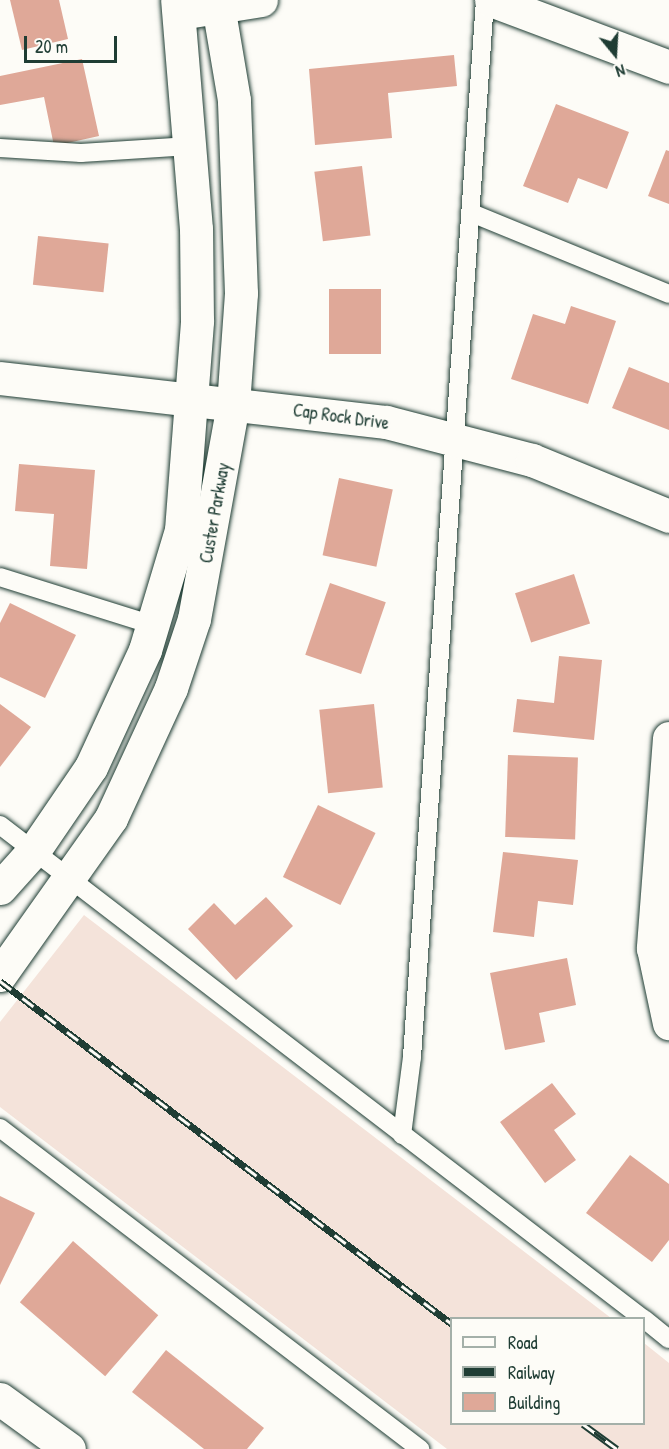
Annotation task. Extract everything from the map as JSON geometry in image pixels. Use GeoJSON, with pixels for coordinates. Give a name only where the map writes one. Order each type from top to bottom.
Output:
{"type":"FeatureCollection","features":[{"type":"Feature","properties":{"kind":"street"},"geometry":{"type":"LineString","coordinates":[[178,7],[261,0]]}},
{"type":"Feature","properties":{"kind":"street"},"geometry":{"type":"LineString","coordinates":[[491,0],[669,67]]}},
{"type":"Feature","properties":{"kind":"street","name":"Custer Parkway"},"geometry":{"type":"LineString","coordinates":[[0,975],[70,882],[111,818],[171,688],[196,608],[233,405],[242,207],[234,100],[217,3]]}},
{"type":"Feature","properties":{"kind":"street","name":"Custer Parkway"},"geometry":{"type":"LineString","coordinates":[[0,888],[35,849],[91,766],[153,626],[181,530],[197,321],[190,147],[178,7]]}},
{"type":"Feature","properties":{"kind":"street","name":"Cap Rock Drive"},"geometry":{"type":"LineString","coordinates":[[0,378],[365,419],[532,460],[669,516]]}},
{"type":"Feature","properties":{"kind":"street"},"geometry":{"type":"LineString","coordinates":[[669,738],[666,807],[653,948],[669,1023]]}},
{"type":"Feature","properties":{"kind":"street"},"geometry":{"type":"LineString","coordinates":[[0,1399],[69,1449]]}},
{"type":"Feature","properties":{"kind":"lane"},"geometry":{"type":"LineString","coordinates":[[402,1135],[474,214],[485,0]]}},
{"type":"Feature","properties":{"kind":"lane"},"geometry":{"type":"LineString","coordinates":[[0,148],[81,153],[190,147]]}},
{"type":"Feature","properties":{"kind":"lane"},"geometry":{"type":"LineString","coordinates":[[474,214],[669,294]]}},
{"type":"Feature","properties":{"kind":"lane"},"geometry":{"type":"LineString","coordinates":[[0,577],[153,626]]}},
{"type":"Feature","properties":{"kind":"lane"},"geometry":{"type":"LineString","coordinates":[[0,825],[35,849],[70,882],[640,1317]]}},
{"type":"Feature","properties":{"kind":"lane"},"geometry":{"type":"LineString","coordinates":[[0,1128],[420,1449]]}},
{"type":"Feature","properties":{"kind":"lane"},"geometry":{"type":"LineString","coordinates":[[645,1321],[669,1339]]}},
{"type":"Feature","properties":{"kind":"shaded area"},"geometry":{"type":"Polygon","coordinates":[[[84,915],[610,1317],[450,1317],[450,1425],[645,1425],[645,1344],[669,1363],[669,1449],[447,1449],[0,1107],[0,1022],[84,915]]]}},
{"type":"Feature","properties":{"kind":"building"},"geometry":{"type":"Polygon","coordinates":[[[10,0],[59,0],[68,39],[22,50],[10,0]]]}},
{"type":"Feature","properties":{"kind":"building"},"geometry":{"type":"Polygon","coordinates":[[[454,55],[457,86],[388,93],[392,138],[315,145],[309,69],[454,55]]]}},
{"type":"Feature","properties":{"kind":"building"},"geometry":{"type":"Polygon","coordinates":[[[82,59],[99,136],[54,146],[44,97],[0,105],[0,76],[82,59]]]}},
{"type":"Feature","properties":{"kind":"building"},"geometry":{"type":"Polygon","coordinates":[[[556,104],[629,132],[607,189],[578,178],[568,203],[523,186],[556,104]]]}},
{"type":"Feature","properties":{"kind":"building"},"geometry":{"type":"Polygon","coordinates":[[[666,150],[669,151],[669,204],[648,196],[666,150]]]}},
{"type":"Feature","properties":{"kind":"building"},"geometry":{"type":"Polygon","coordinates":[[[362,166],[371,235],[323,241],[314,172],[362,166]]]}},
{"type":"Feature","properties":{"kind":"building"},"geometry":{"type":"Polygon","coordinates":[[[38,236],[109,243],[103,292],[33,285],[38,236]]]}},
{"type":"Feature","properties":{"kind":"building"},"geometry":{"type":"Polygon","coordinates":[[[329,289],[381,289],[381,354],[329,354],[329,289]]]}},
{"type":"Feature","properties":{"kind":"building"},"geometry":{"type":"Polygon","coordinates":[[[571,306],[616,321],[588,404],[511,379],[533,314],[565,324],[571,306]]]}},
{"type":"Feature","properties":{"kind":"building"},"geometry":{"type":"Polygon","coordinates":[[[629,367],[669,383],[669,430],[612,408],[629,367]]]}},
{"type":"Feature","properties":{"kind":"building"},"geometry":{"type":"Polygon","coordinates":[[[19,464],[95,470],[87,569],[50,566],[54,514],[15,511],[19,464]]]}},
{"type":"Feature","properties":{"kind":"building"},"geometry":{"type":"Polygon","coordinates":[[[339,478],[393,489],[376,567],[323,555],[339,478]]]}},
{"type":"Feature","properties":{"kind":"building"},"geometry":{"type":"Polygon","coordinates":[[[574,574],[590,623],[531,643],[515,593],[574,574]]]}},
{"type":"Feature","properties":{"kind":"building"},"geometry":{"type":"Polygon","coordinates":[[[330,583],[386,602],[361,674],[305,655],[330,583]]]}},
{"type":"Feature","properties":{"kind":"building"},"geometry":{"type":"Polygon","coordinates":[[[10,603],[76,635],[45,698],[0,677],[0,623],[10,603]]]}},
{"type":"Feature","properties":{"kind":"building"},"geometry":{"type":"Polygon","coordinates":[[[559,656],[602,660],[594,740],[513,732],[517,699],[554,703],[559,656]]]}},
{"type":"Feature","properties":{"kind":"building"},"geometry":{"type":"Polygon","coordinates":[[[0,704],[31,727],[0,767],[0,704]]]}},
{"type":"Feature","properties":{"kind":"building"},"geometry":{"type":"Polygon","coordinates":[[[374,704],[383,788],[328,793],[319,710],[374,704]]]}},
{"type":"Feature","properties":{"kind":"building"},"geometry":{"type":"Polygon","coordinates":[[[508,755],[578,757],[575,839],[505,837],[508,755]]]}},
{"type":"Feature","properties":{"kind":"building"},"geometry":{"type":"Polygon","coordinates":[[[318,805],[376,833],[340,905],[283,877],[318,805]]]}},
{"type":"Feature","properties":{"kind":"building"},"geometry":{"type":"Polygon","coordinates":[[[503,852],[578,860],[573,905],[538,901],[534,937],[493,932],[503,852]]]}},
{"type":"Feature","properties":{"kind":"building"},"geometry":{"type":"Polygon","coordinates":[[[266,897],[293,926],[236,980],[188,929],[214,903],[235,925],[266,897]]]}},
{"type":"Feature","properties":{"kind":"building"},"geometry":{"type":"Polygon","coordinates":[[[567,958],[576,1005],[539,1013],[545,1042],[505,1050],[490,973],[567,958]]]}},
{"type":"Feature","properties":{"kind":"building"},"geometry":{"type":"Polygon","coordinates":[[[552,1083],[576,1114],[554,1130],[576,1160],[545,1183],[500,1122],[552,1083]]]}},
{"type":"Feature","properties":{"kind":"building"},"geometry":{"type":"Polygon","coordinates":[[[630,1155],[669,1184],[669,1240],[652,1262],[586,1213],[630,1155]]]}},
{"type":"Feature","properties":{"kind":"building"},"geometry":{"type":"Polygon","coordinates":[[[0,1196],[35,1213],[0,1285],[0,1196]]]}},
{"type":"Feature","properties":{"kind":"building"},"geometry":{"type":"Polygon","coordinates":[[[73,1241],[158,1315],[105,1376],[20,1302],[73,1241]]]}},
{"type":"Feature","properties":{"kind":"building"},"geometry":{"type":"Polygon","coordinates":[[[166,1350],[264,1428],[247,1449],[204,1449],[132,1392],[166,1350]]]}},
{"type":"Feature","properties":{"kind":"railway"},"geometry":{"type":"LineString","coordinates":[[0,981],[450,1322]]}},
{"type":"Feature","properties":{"kind":"railway"},"geometry":{"type":"LineString","coordinates":[[584,1425],[617,1449]]}}]}
